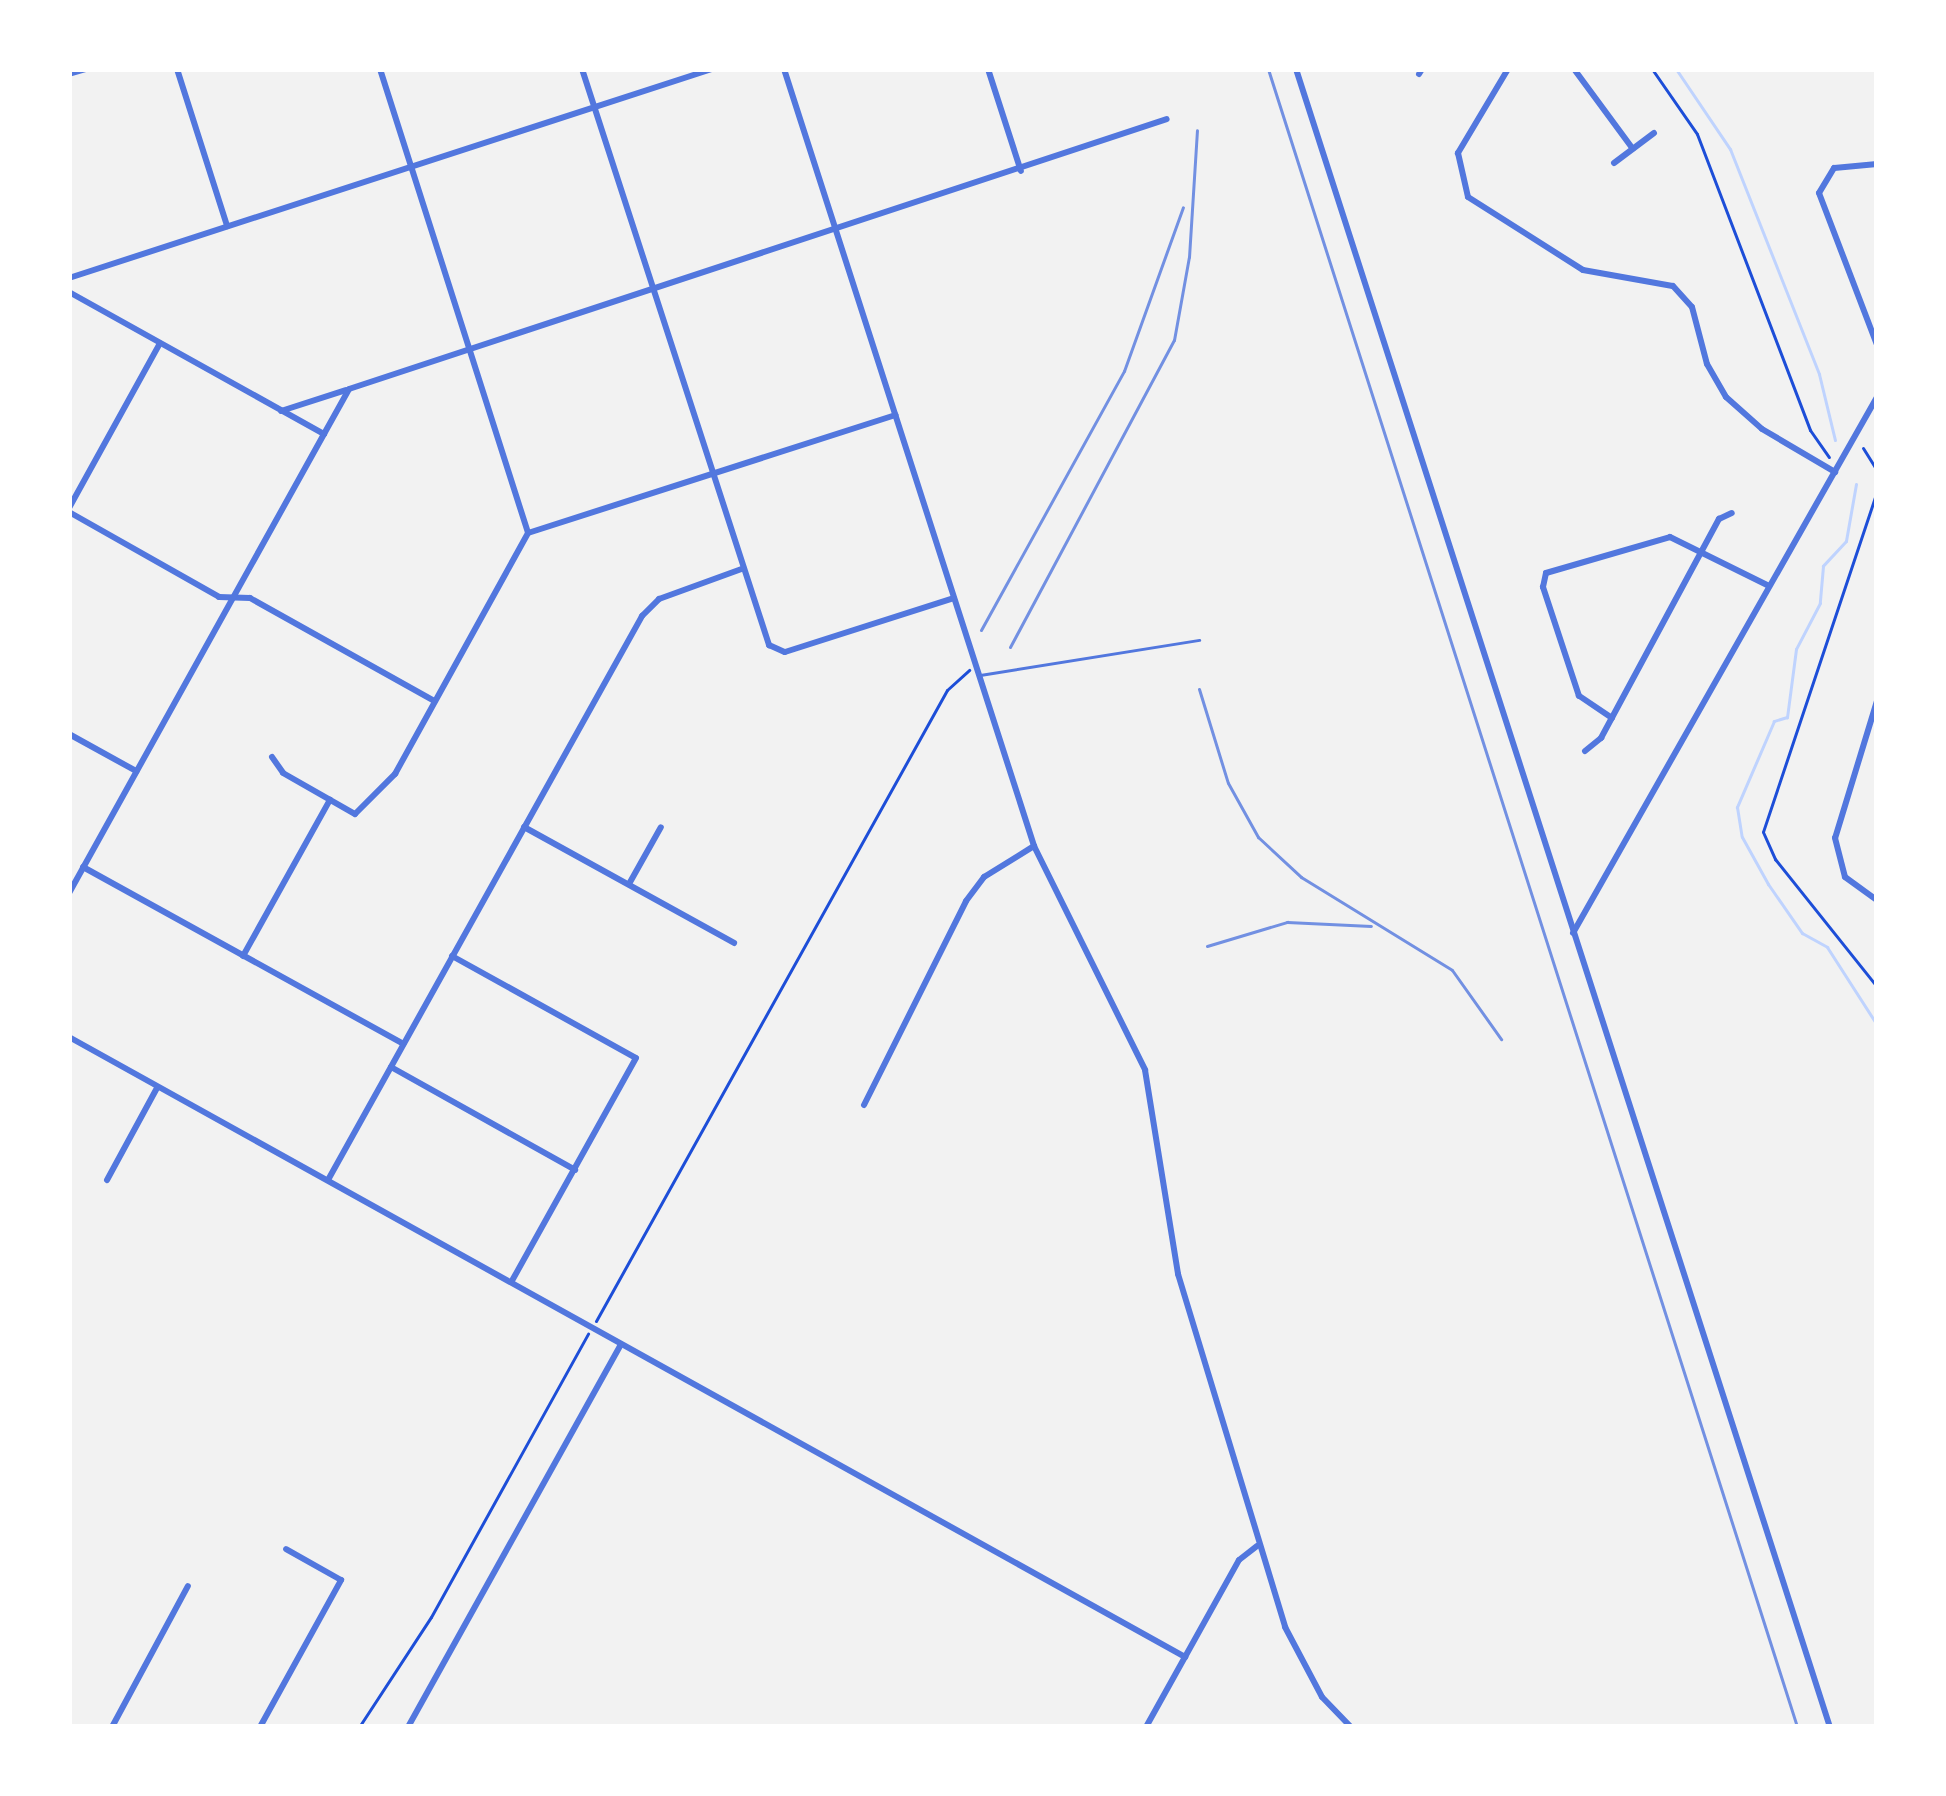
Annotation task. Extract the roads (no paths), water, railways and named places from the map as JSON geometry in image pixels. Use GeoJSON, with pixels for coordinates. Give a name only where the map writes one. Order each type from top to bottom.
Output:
{"type":"FeatureCollection","features":[{"type":"Feature","properties":{"kind":"street"},"geometry":{"type":"LineString","coordinates":[[69,74],[85,69]]}},
{"type":"Feature","properties":{"kind":"street"},"geometry":{"type":"LineString","coordinates":[[177,69],[227,226]]}},
{"type":"Feature","properties":{"kind":"street"},"geometry":{"type":"LineString","coordinates":[[380,69],[528,533]]}},
{"type":"Feature","properties":{"kind":"street"},"geometry":{"type":"LineString","coordinates":[[582,69],[775,652],[955,598]]}},
{"type":"Feature","properties":{"kind":"street"},"geometry":{"type":"LineString","coordinates":[[69,278],[712,69]]}},
{"type":"Feature","properties":{"kind":"street"},"geometry":{"type":"LineString","coordinates":[[784,69],[1034,846],[1145,1070],[1178,1274],[1257,1546],[1302,1667],[1351,1727]]}},
{"type":"Feature","properties":{"kind":"street"},"geometry":{"type":"LineString","coordinates":[[988,69],[1021,171]]}},
{"type":"Feature","properties":{"kind":"street"},"geometry":{"type":"LineString","coordinates":[[1296,69],[1830,1727]]}},
{"type":"Feature","properties":{"kind":"street"},"geometry":{"type":"LineString","coordinates":[[1508,69],[1462,141],[1458,177],[1476,204],[1570,264],[1673,286],[1692,307],[1706,364],[1726,397],[1762,429],[1835,472]]}},
{"type":"Feature","properties":{"kind":"street"},"geometry":{"type":"LineString","coordinates":[[1574,69],[1633,148]]}},
{"type":"Feature","properties":{"kind":"street"},"geometry":{"type":"LineString","coordinates":[[281,410],[837,232],[1166,119]]}},
{"type":"Feature","properties":{"kind":"street"},"geometry":{"type":"LineString","coordinates":[[1614,163],[1654,133]]}},
{"type":"Feature","properties":{"kind":"street"},"geometry":{"type":"LineString","coordinates":[[1877,164],[1834,168],[1819,194],[1877,345]]}},
{"type":"Feature","properties":{"kind":"street"},"geometry":{"type":"LineString","coordinates":[[69,292],[324,434]]}},
{"type":"Feature","properties":{"kind":"street"},"geometry":{"type":"LineString","coordinates":[[160,343],[69,510],[232,597],[250,598],[434,700]]}},
{"type":"Feature","properties":{"kind":"street"},"geometry":{"type":"LineString","coordinates":[[69,892],[349,389]]}},
{"type":"Feature","properties":{"kind":"street"},"geometry":{"type":"LineString","coordinates":[[1573,933],[1877,397]]}},
{"type":"Feature","properties":{"kind":"street"},"geometry":{"type":"LineString","coordinates":[[272,758],[283,773],[356,814],[395,774],[528,533],[895,416]]}},
{"type":"Feature","properties":{"kind":"street"},"geometry":{"type":"LineString","coordinates":[[1585,752],[1612,718],[1719,519],[1732,513]]}},
{"type":"Feature","properties":{"kind":"street"},"geometry":{"type":"LineString","coordinates":[[1612,718],[1579,696],[1543,587],[1546,574],[1670,537],[1769,586]]}},
{"type":"Feature","properties":{"kind":"street"},"geometry":{"type":"LineString","coordinates":[[328,1180],[649,607],[744,568]]}},
{"type":"Feature","properties":{"kind":"street"},"geometry":{"type":"LineString","coordinates":[[1877,701],[1835,838],[1845,877],[1877,900]]}},
{"type":"Feature","properties":{"kind":"street"},"geometry":{"type":"LineString","coordinates":[[69,734],[136,771]]}},
{"type":"Feature","properties":{"kind":"street"},"geometry":{"type":"LineString","coordinates":[[243,956],[330,800]]}},
{"type":"Feature","properties":{"kind":"street"},"geometry":{"type":"LineString","coordinates":[[524,826],[734,943]]}},
{"type":"Feature","properties":{"kind":"street"},"geometry":{"type":"LineString","coordinates":[[629,884],[661,827]]}},
{"type":"Feature","properties":{"kind":"street"},"geometry":{"type":"LineString","coordinates":[[864,1105],[966,902],[984,877],[1034,846]]}},
{"type":"Feature","properties":{"kind":"street"},"geometry":{"type":"LineString","coordinates":[[83,867],[403,1044]]}},
{"type":"Feature","properties":{"kind":"street"},"geometry":{"type":"LineString","coordinates":[[452,956],[636,1058],[512,1282]]}},
{"type":"Feature","properties":{"kind":"street"},"geometry":{"type":"LineString","coordinates":[[69,1037],[1185,1657]]}},
{"type":"Feature","properties":{"kind":"street"},"geometry":{"type":"LineString","coordinates":[[391,1066],[574,1170]]}},
{"type":"Feature","properties":{"kind":"street"},"geometry":{"type":"LineString","coordinates":[[107,1180],[158,1087]]}},
{"type":"Feature","properties":{"kind":"street"},"geometry":{"type":"LineString","coordinates":[[408,1727],[621,1344]]}},
{"type":"Feature","properties":{"kind":"street"},"geometry":{"type":"LineString","coordinates":[[1147,1727],[1239,1560],[1257,1546]]}},
{"type":"Feature","properties":{"kind":"street"},"geometry":{"type":"LineString","coordinates":[[260,1727],[341,1580],[286,1549]]}},
{"type":"Feature","properties":{"kind":"street"},"geometry":{"type":"LineString","coordinates":[[112,1727],[188,1586]]}},
{"type":"Feature","properties":{"kind":"lane"},"geometry":{"type":"LineString","coordinates":[[977,672],[1199,640]]}},
{"type":"Feature","properties":{"kind":"waterway"},"geometry":{"type":"LineString","coordinates":[[1676,69],[1730,149],[1819,374],[1835,440]]}},
{"type":"Feature","properties":{"kind":"waterway"},"geometry":{"type":"LineString","coordinates":[[1856,484],[1846,541],[1823,566],[1820,603],[1796,649],[1787,717],[1774,721],[1737,807],[1742,837],[1768,884],[1802,933],[1827,947],[1877,1025]]}},
{"type":"Feature","properties":{"kind":"waterway"},"geometry":{"type":"LineString","coordinates":[[1877,1603],[1877,1612]]}},
{"type":"Feature","properties":{"kind":"railway"},"geometry":{"type":"LineString","coordinates":[[1268,69],[1797,1727]]}},
{"type":"Feature","properties":{"kind":"railway"},"geometry":{"type":"LineString","coordinates":[[1010,647],[1174,340],[1189,257],[1197,130]]}},
{"type":"Feature","properties":{"kind":"railway"},"geometry":{"type":"LineString","coordinates":[[981,630],[1124,371],[1183,207]]}},
{"type":"Feature","properties":{"kind":"railway"},"geometry":{"type":"LineString","coordinates":[[1199,689],[1228,783],[1258,837],[1301,877],[1452,970],[1501,1039]]}},
{"type":"Feature","properties":{"kind":"railway"},"geometry":{"type":"LineString","coordinates":[[1207,946],[1287,922],[1371,926]]}}]}
